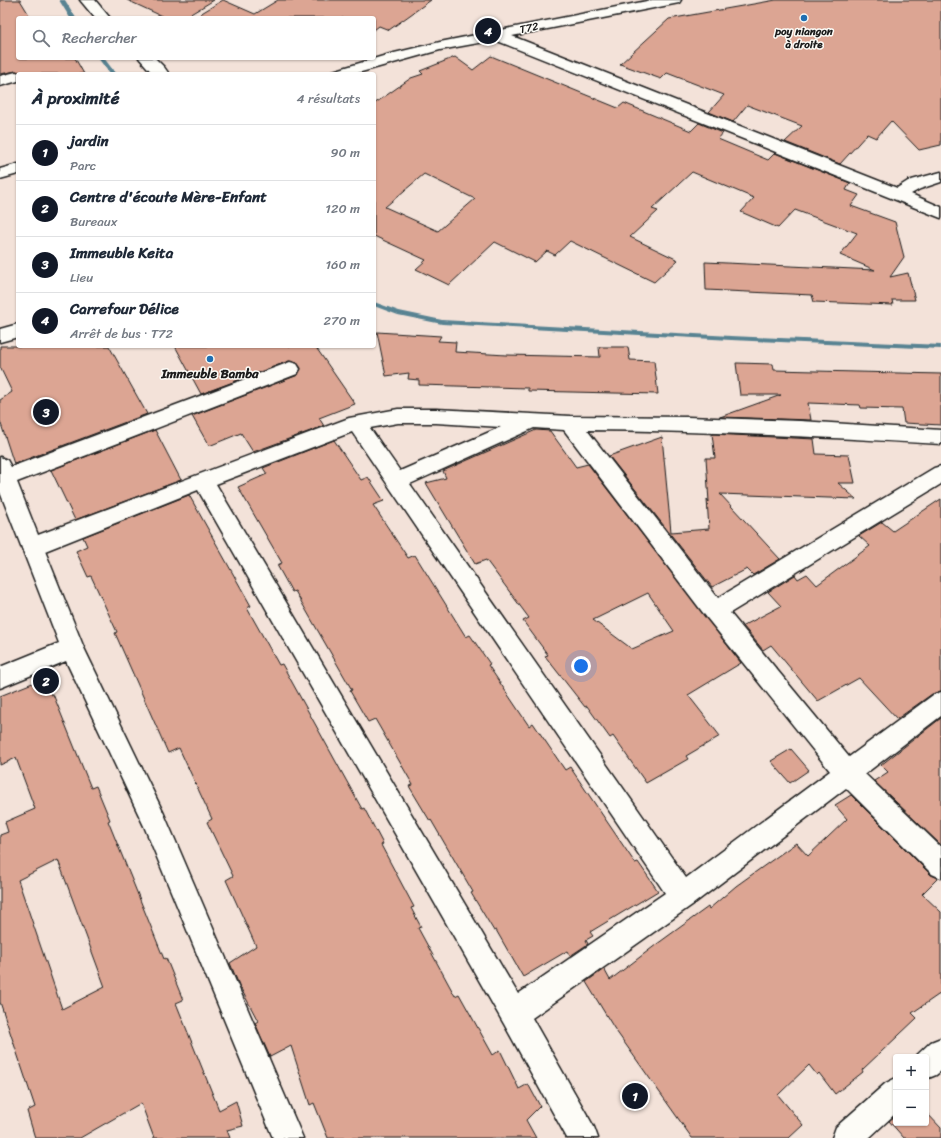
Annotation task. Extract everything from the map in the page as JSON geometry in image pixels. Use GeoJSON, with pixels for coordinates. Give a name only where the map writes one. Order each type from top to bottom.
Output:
{"type":"FeatureCollection","features":[{"type":"Feature","properties":{"kind":"street"},"geometry":{"type":"LineString","coordinates":[[87,0],[101,16]]}},
{"type":"Feature","properties":{"kind":"street","name":"T72"},"geometry":{"type":"LineString","coordinates":[[345,72],[410,53],[674,0]]}},
{"type":"Feature","properties":{"kind":"street"},"geometry":{"type":"LineString","coordinates":[[496,35],[898,195],[941,214]]}},
{"type":"Feature","properties":{"kind":"street"},"geometry":{"type":"LineString","coordinates":[[148,60],[161,72]]}},
{"type":"Feature","properties":{"kind":"street"},"geometry":{"type":"LineString","coordinates":[[0,81],[16,77]]}},
{"type":"Feature","properties":{"kind":"street"},"geometry":{"type":"LineString","coordinates":[[0,174],[16,170]]}},
{"type":"Feature","properties":{"kind":"street"},"geometry":{"type":"LineString","coordinates":[[898,195],[914,185],[941,177]]}},
{"type":"Feature","properties":{"kind":"street"},"geometry":{"type":"LineString","coordinates":[[0,336],[16,331]]}},
{"type":"Feature","properties":{"kind":"street"},"geometry":{"type":"LineString","coordinates":[[288,1138],[155,822],[72,648],[3,471],[290,369]]}},
{"type":"Feature","properties":{"kind":"street"},"geometry":{"type":"LineString","coordinates":[[33,546],[356,423],[398,416],[436,416],[570,423],[696,424],[800,428],[941,437]]}},
{"type":"Feature","properties":{"kind":"street"},"geometry":{"type":"LineString","coordinates":[[397,481],[530,421]]}},
{"type":"Feature","properties":{"kind":"street"},"geometry":{"type":"LineString","coordinates":[[356,423],[683,896]]}},
{"type":"Feature","properties":{"kind":"street"},"geometry":{"type":"LineString","coordinates":[[570,423],[715,611],[847,773],[941,865]]}},
{"type":"Feature","properties":{"kind":"street"},"geometry":{"type":"LineString","coordinates":[[715,611],[941,474]]}},
{"type":"Feature","properties":{"kind":"street"},"geometry":{"type":"LineString","coordinates":[[203,480],[514,1014],[583,1138]]}},
{"type":"Feature","properties":{"kind":"street"},"geometry":{"type":"LineString","coordinates":[[0,678],[72,648]]}},
{"type":"Feature","properties":{"kind":"street"},"geometry":{"type":"LineString","coordinates":[[514,1014],[683,896],[941,702]]}},
{"type":"Feature","properties":{"kind":"street"},"geometry":{"type":"LineString","coordinates":[[929,1062],[941,1052]]}},
{"type":"Feature","properties":{"kind":"street"},"geometry":{"type":"LineString","coordinates":[[847,1138],[893,1096]]}},
{"type":"Feature","properties":{"kind":"building"},"geometry":{"type":"Polygon","coordinates":[[[0,0],[20,0],[30,16],[16,16],[16,60],[76,60],[83,72],[16,71],[0,74],[0,0]]]}},
{"type":"Feature","properties":{"kind":"building"},"geometry":{"type":"Polygon","coordinates":[[[127,0],[214,0],[187,16],[162,16],[127,0]]]}},
{"type":"Feature","properties":{"kind":"building"},"geometry":{"type":"Polygon","coordinates":[[[223,0],[255,14],[278,0],[431,0],[389,30],[379,26],[376,28],[376,16],[204,16],[200,14],[223,0]]]}},
{"type":"Feature","properties":{"kind":"building"},"geometry":{"type":"Polygon","coordinates":[[[776,0],[941,0],[941,145],[919,150],[891,121],[876,138],[867,134],[840,164],[785,142],[802,126],[747,105],[733,122],[709,112],[724,95],[667,73],[661,79],[620,64],[669,19],[776,0]]]}},
{"type":"Feature","properties":{"kind":"building"},"geometry":{"type":"Polygon","coordinates":[[[491,56],[618,108],[624,103],[691,131],[699,123],[723,133],[718,139],[768,160],[775,153],[850,183],[846,190],[859,195],[851,206],[895,222],[904,257],[890,277],[908,273],[915,300],[892,300],[893,305],[814,302],[812,295],[706,290],[705,262],[875,270],[840,255],[857,233],[795,210],[778,228],[741,212],[754,198],[692,172],[652,209],[658,211],[630,237],[678,260],[654,282],[570,241],[555,255],[547,251],[535,262],[495,242],[449,285],[416,269],[426,260],[376,237],[376,103],[411,78],[423,74],[420,71],[455,57],[473,70],[491,56]],[[424,174],[385,207],[438,231],[475,199],[424,174]]]}},
{"type":"Feature","properties":{"kind":"building"},"geometry":{"type":"Polygon","coordinates":[[[377,332],[441,336],[438,341],[456,342],[455,352],[506,355],[600,357],[599,347],[628,347],[630,360],[654,361],[658,394],[528,391],[528,388],[419,385],[419,380],[408,379],[409,373],[386,376],[377,332]]]}},
{"type":"Feature","properties":{"kind":"building"},"geometry":{"type":"Polygon","coordinates":[[[0,346],[16,346],[16,348],[110,348],[147,414],[14,464],[0,421],[0,400],[12,392],[0,367],[0,346]]]}},
{"type":"Feature","properties":{"kind":"building"},"geometry":{"type":"Polygon","coordinates":[[[176,348],[316,348],[355,404],[319,418],[324,426],[253,452],[241,433],[209,446],[192,416],[298,375],[301,368],[297,363],[289,361],[201,394],[176,348]]]}},
{"type":"Feature","properties":{"kind":"building"},"geometry":{"type":"Polygon","coordinates":[[[736,363],[773,364],[774,370],[941,374],[941,425],[904,423],[902,409],[861,408],[860,405],[808,403],[811,420],[720,417],[781,395],[740,395],[736,363]]]}},
{"type":"Feature","properties":{"kind":"building"},"geometry":{"type":"Polygon","coordinates":[[[155,430],[181,480],[75,520],[51,470],[155,430]]]}},
{"type":"Feature","properties":{"kind":"building"},"geometry":{"type":"Polygon","coordinates":[[[536,430],[550,431],[576,467],[588,464],[741,663],[688,695],[720,736],[686,756],[688,759],[646,783],[613,736],[610,738],[587,706],[585,707],[545,656],[548,655],[523,621],[529,618],[486,560],[475,564],[426,483],[446,478],[443,471],[536,430]],[[648,593],[593,620],[632,649],[674,631],[648,593]]]}},
{"type":"Feature","properties":{"kind":"building"},"geometry":{"type":"Polygon","coordinates":[[[712,434],[814,439],[816,454],[849,455],[855,483],[838,483],[856,499],[720,494],[780,559],[753,575],[747,569],[712,587],[609,456],[662,437],[671,532],[709,529],[706,458],[715,458],[712,434]]]}},
{"type":"Feature","properties":{"kind":"building"},"geometry":{"type":"Polygon","coordinates":[[[334,440],[361,480],[368,477],[384,501],[373,505],[408,558],[415,555],[466,637],[470,635],[490,664],[488,665],[529,726],[533,723],[565,770],[570,767],[635,863],[638,862],[658,891],[590,932],[593,936],[586,940],[588,944],[570,956],[567,951],[523,977],[496,930],[494,931],[471,893],[473,892],[431,820],[430,821],[409,786],[413,785],[375,719],[368,722],[350,691],[352,690],[295,591],[292,592],[277,565],[282,563],[238,487],[267,474],[263,468],[334,440]]]}},
{"type":"Feature","properties":{"kind":"building"},"geometry":{"type":"Polygon","coordinates":[[[189,495],[251,606],[247,608],[279,665],[282,664],[362,809],[364,808],[383,844],[381,845],[414,907],[411,908],[421,927],[418,928],[455,996],[459,994],[493,1055],[500,1050],[519,1089],[528,1084],[540,1106],[526,1120],[536,1138],[328,1138],[314,1103],[310,1105],[291,1046],[270,1057],[255,1023],[258,1021],[239,985],[230,963],[256,946],[226,880],[233,876],[207,822],[212,819],[179,748],[168,753],[115,633],[117,632],[91,576],[88,577],[76,551],[87,546],[83,537],[189,495]]]}},
{"type":"Feature","properties":{"kind":"building"},"geometry":{"type":"Polygon","coordinates":[[[941,499],[941,691],[932,694],[897,719],[859,678],[818,701],[771,645],[763,650],[743,626],[781,606],[768,592],[795,575],[798,579],[807,574],[817,585],[870,546],[859,536],[882,522],[893,531],[941,499]]]}},
{"type":"Feature","properties":{"kind":"building"},"geometry":{"type":"Polygon","coordinates":[[[45,678],[51,695],[53,694],[91,788],[96,786],[110,820],[108,821],[164,959],[166,958],[183,1000],[176,1003],[219,1110],[236,1101],[243,1126],[227,1130],[230,1138],[154,1138],[141,1103],[80,1138],[35,1138],[27,1111],[35,1107],[0,1002],[0,835],[8,832],[5,822],[35,809],[16,758],[0,765],[0,696],[45,678]],[[58,860],[18,880],[62,1009],[105,987],[58,860]]]}},
{"type":"Feature","properties":{"kind":"building"},"geometry":{"type":"Polygon","coordinates":[[[941,718],[941,845],[874,781],[888,772],[881,765],[941,718]]]}},
{"type":"Feature","properties":{"kind":"building"},"geometry":{"type":"Polygon","coordinates":[[[791,749],[809,770],[790,783],[771,761],[791,749]]]}},
{"type":"Feature","properties":{"kind":"building"},"geometry":{"type":"Polygon","coordinates":[[[851,795],[931,875],[938,878],[922,894],[941,912],[941,993],[912,1013],[917,1018],[862,1070],[863,1072],[835,1094],[819,1073],[817,1075],[809,1065],[778,1095],[803,1125],[789,1138],[692,1138],[614,1028],[586,982],[604,969],[610,980],[708,907],[709,909],[736,886],[796,843],[808,856],[847,819],[835,805],[851,795]]]}},
{"type":"Feature","properties":{"kind":"building"},"geometry":{"type":"Polygon","coordinates":[[[929,1115],[941,1128],[941,1138],[904,1138],[893,1126],[929,1126],[929,1115]]]}},
{"type":"Feature","properties":{"kind":"building"},"geometry":{"type":"Polygon","coordinates":[[[893,1118],[893,1126],[889,1121],[893,1118]]]}},
{"type":"Feature","properties":{"kind":"waterway"},"geometry":{"type":"LineString","coordinates":[[62,0],[72,16]]}},
{"type":"Feature","properties":{"kind":"waterway"},"geometry":{"type":"LineString","coordinates":[[102,60],[112,72]]}},
{"type":"Feature","properties":{"kind":"waterway"},"geometry":{"type":"LineString","coordinates":[[376,305],[398,313],[442,322],[731,338],[941,347]]}},
{"type":"Feature","properties":{"kind":"place","name":"poy niangon à droite"},"geometry":{"type":"Point","coordinates":[804,18]}},
{"type":"Feature","properties":{"kind":"place","name":"Carrefour Délice"},"geometry":{"type":"Point","coordinates":[488,31]}},
{"type":"Feature","properties":{"kind":"place","name":"Immeuble Bamba"},"geometry":{"type":"Point","coordinates":[210,359]}},
{"type":"Feature","properties":{"kind":"place","name":"Immeuble Keita"},"geometry":{"type":"Point","coordinates":[46,412]}},
{"type":"Feature","properties":{"kind":"place","name":"Centre d'écoute Mère-Enfant"},"geometry":{"type":"Point","coordinates":[46,681]}},
{"type":"Feature","properties":{"kind":"place","name":"jardin"},"geometry":{"type":"Point","coordinates":[635,1096]}}]}
